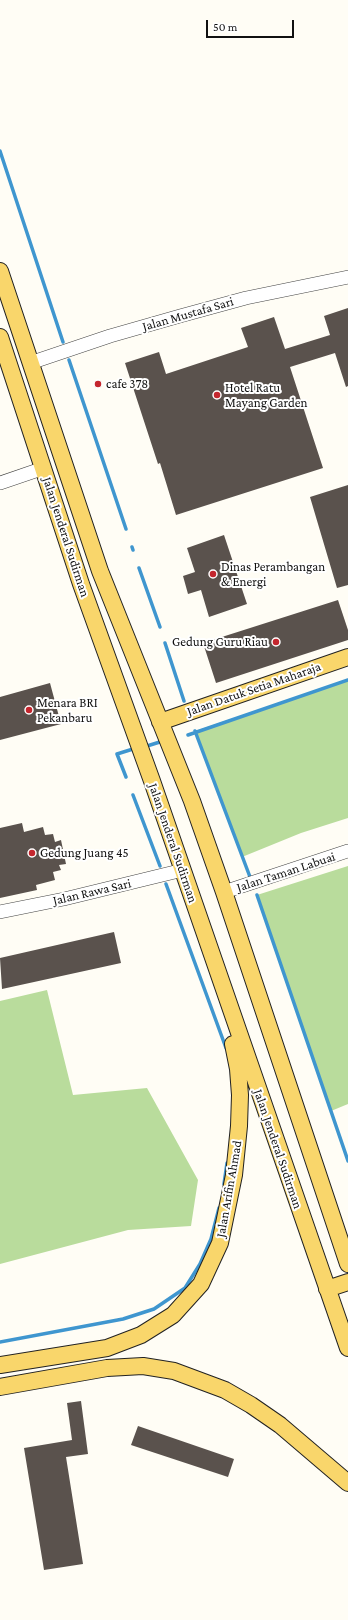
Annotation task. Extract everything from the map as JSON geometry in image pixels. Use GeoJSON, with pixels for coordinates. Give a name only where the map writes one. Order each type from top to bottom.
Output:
{"type":"FeatureCollection","features":[{"type":"Feature","properties":{"kind":"main road","name":"Jalan Jenderal Sudirman"},"geometry":{"type":"LineString","coordinates":[[0,271],[100,571],[192,801],[224,892],[348,1264]]}},
{"type":"Feature","properties":{"kind":"main road","name":"Jalan Jenderal Sudirman"},"geometry":{"type":"LineString","coordinates":[[0,337],[81,584],[224,987],[237,1030],[327,1289],[345,1325],[348,1348]]}},
{"type":"Feature","properties":{"kind":"main road","name":"Jalan Datuk Setia Maharaja"},"geometry":{"type":"LineString","coordinates":[[160,722],[348,657]]}},
{"type":"Feature","properties":{"kind":"main road","name":"Jalan Arifin Ahmad"},"geometry":{"type":"LineString","coordinates":[[0,1366],[107,1348],[141,1335],[173,1315],[200,1284],[220,1243],[228,1206],[239,1126],[238,1069],[224,987]]}},
{"type":"Feature","properties":{"kind":"main road"},"geometry":{"type":"LineString","coordinates":[[327,1289],[348,1282]]}},
{"type":"Feature","properties":{"kind":"main road"},"geometry":{"type":"LineString","coordinates":[[0,1387],[107,1368],[142,1366],[174,1371],[225,1390],[252,1405],[280,1425],[348,1483]]}},
{"type":"Feature","properties":{"kind":"street","name":"Jalan Mustafa Sari"},"geometry":{"type":"LineString","coordinates":[[30,363],[110,336],[246,298],[348,277]]}},
{"type":"Feature","properties":{"kind":"street"},"geometry":{"type":"LineString","coordinates":[[0,483],[44,468]]}},
{"type":"Feature","properties":{"kind":"street","name":"Jalan Taman Labuai"},"geometry":{"type":"LineString","coordinates":[[224,892],[348,851]]}},
{"type":"Feature","properties":{"kind":"street","name":"Jalan Rawa Sari"},"geometry":{"type":"LineString","coordinates":[[0,912],[64,899],[183,870]]}},
{"type":"Feature","properties":{"kind":"green space"},"geometry":{"type":"Polygon","coordinates":[[[348,680],[348,818],[301,833],[242,857],[195,731],[348,680]]]}},
{"type":"Feature","properties":{"kind":"green space"},"geometry":{"type":"Polygon","coordinates":[[[348,866],[348,1104],[331,1111],[257,895],[348,866]]]}},
{"type":"Feature","properties":{"kind":"green space"},"geometry":{"type":"Polygon","coordinates":[[[47,990],[73,1095],[147,1088],[198,1180],[191,1226],[128,1230],[0,1264],[0,1001],[47,990]]]}},
{"type":"Feature","properties":{"kind":"building"},"geometry":{"type":"Polygon","coordinates":[[[348,308],[348,386],[346,387],[335,353],[290,367],[323,468],[176,515],[160,463],[158,464],[125,363],[159,352],[166,374],[248,347],[241,328],[274,317],[285,349],[330,335],[324,316],[348,308]]]}},
{"type":"Feature","properties":{"kind":"building"},"geometry":{"type":"Polygon","coordinates":[[[348,485],[348,585],[337,588],[310,497],[348,485]]]}},
{"type":"Feature","properties":{"kind":"building","name":"Dinas Perambangan & Energi"},"geometry":{"type":"Polygon","coordinates":[[[224,535],[247,604],[209,617],[201,590],[188,594],[183,576],[195,572],[187,548],[224,535]]]}},
{"type":"Feature","properties":{"kind":"building","name":"Gedung Guru Riau"},"geometry":{"type":"Polygon","coordinates":[[[338,600],[348,630],[348,640],[216,683],[203,643],[338,600]]]}},
{"type":"Feature","properties":{"kind":"building","name":"Menara BRI Pekanbaru"},"geometry":{"type":"Polygon","coordinates":[[[50,683],[61,724],[0,740],[0,697],[50,683]]]}},
{"type":"Feature","properties":{"kind":"building","name":"Gedung Juang 45"},"geometry":{"type":"Polygon","coordinates":[[[22,823],[24,832],[43,827],[45,835],[53,834],[55,842],[61,840],[66,864],[59,865],[61,870],[53,872],[55,880],[36,885],[37,890],[0,898],[0,828],[22,823]]]}},
{"type":"Feature","properties":{"kind":"building"},"geometry":{"type":"Polygon","coordinates":[[[114,932],[121,963],[2,989],[0,958],[114,932]]]}},
{"type":"Feature","properties":{"kind":"building"},"geometry":{"type":"Polygon","coordinates":[[[81,1401],[88,1454],[66,1457],[83,1564],[44,1570],[24,1448],[72,1440],[67,1403],[81,1401]]]}},
{"type":"Feature","properties":{"kind":"building"},"geometry":{"type":"Polygon","coordinates":[[[138,1426],[234,1459],[228,1477],[131,1445],[138,1426]]]}},
{"type":"Feature","properties":{"kind":"waterway"},"geometry":{"type":"LineString","coordinates":[[0,151],[63,342]]}},
{"type":"Feature","properties":{"kind":"waterway"},"geometry":{"type":"LineString","coordinates":[[69,360],[126,529]]}},
{"type":"Feature","properties":{"kind":"waterway"},"geometry":{"type":"LineString","coordinates":[[139,568],[160,627]]}},
{"type":"Feature","properties":{"kind":"waterway"},"geometry":{"type":"LineString","coordinates":[[165,643],[184,701]]}},
{"type":"Feature","properties":{"kind":"waterway"},"geometry":{"type":"LineString","coordinates":[[188,735],[348,680]]}},
{"type":"Feature","properties":{"kind":"waterway"},"geometry":{"type":"LineString","coordinates":[[195,731],[250,877]]}},
{"type":"Feature","properties":{"kind":"waterway"},"geometry":{"type":"LineString","coordinates":[[147,746],[163,741]]}},
{"type":"Feature","properties":{"kind":"waterway"},"geometry":{"type":"LineString","coordinates":[[126,777],[117,754],[133,749]]}},
{"type":"Feature","properties":{"kind":"waterway"},"geometry":{"type":"LineString","coordinates":[[133,795],[160,866]]}},
{"type":"Feature","properties":{"kind":"waterway"},"geometry":{"type":"LineString","coordinates":[[166,884],[226,1048]]}},
{"type":"Feature","properties":{"kind":"waterway"},"geometry":{"type":"LineString","coordinates":[[257,895],[348,1161]]}},
{"type":"Feature","properties":{"kind":"waterway"},"geometry":{"type":"LineString","coordinates":[[224,1184],[227,1163]]}},
{"type":"Feature","properties":{"kind":"waterway"},"geometry":{"type":"LineString","coordinates":[[0,1342],[123,1319],[154,1309],[185,1288],[200,1264],[211,1239],[219,1208]]}},
{"type":"Feature","properties":{"kind":"place","name":"cafe 378"},"geometry":{"type":"Point","coordinates":[98,384]}},
{"type":"Feature","properties":{"kind":"place","name":"Hotel Ratu Mayang Garden"},"geometry":{"type":"Point","coordinates":[217,395]}},
{"type":"Feature","properties":{"kind":"place","name":"Dinas Perambangan & Energi"},"geometry":{"type":"Point","coordinates":[213,574]}},
{"type":"Feature","properties":{"kind":"place","name":"Gedung Guru Riau"},"geometry":{"type":"Point","coordinates":[276,642]}},
{"type":"Feature","properties":{"kind":"place","name":"Menara BRI Pekanbaru"},"geometry":{"type":"Point","coordinates":[29,710]}},
{"type":"Feature","properties":{"kind":"place","name":"Gedung Juang 45"},"geometry":{"type":"Point","coordinates":[32,853]}}]}
